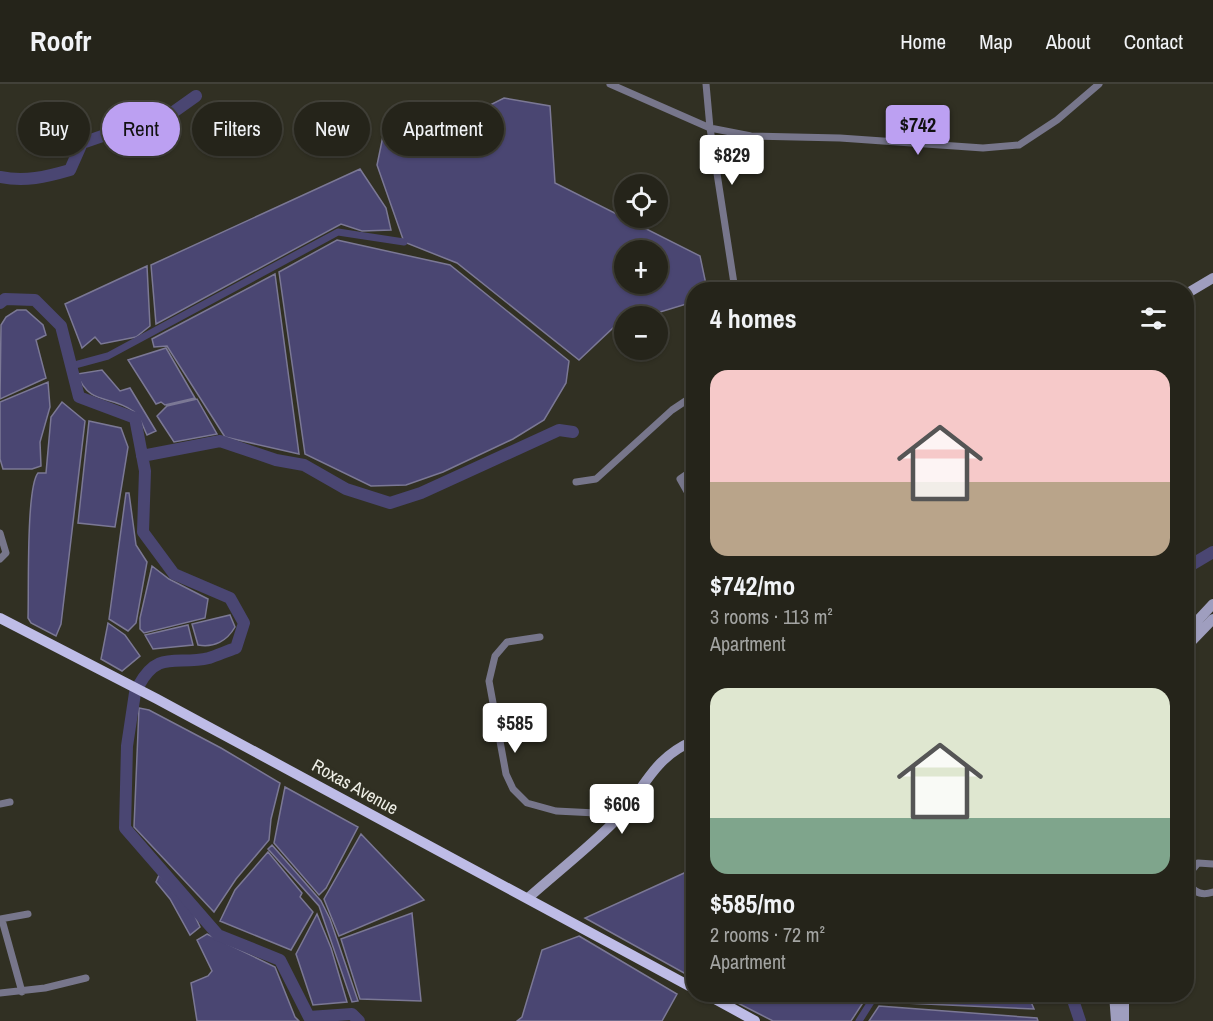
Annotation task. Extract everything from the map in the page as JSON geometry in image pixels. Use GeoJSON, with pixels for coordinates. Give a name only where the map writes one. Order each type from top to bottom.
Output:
{"type":"FeatureCollection","features":[{"type":"Feature","properties":{"kind":"main road","name":"Roxas Avenue"},"geometry":{"type":"LineString","coordinates":[[0,618],[686,984]]}},
{"type":"Feature","properties":{"kind":"main road"},"geometry":{"type":"LineString","coordinates":[[721,1002],[755,1021]]}},
{"type":"Feature","properties":{"kind":"street"},"geometry":{"type":"LineString","coordinates":[[610,84],[627,88],[710,128],[751,136],[840,138],[982,148],[1019,145],[1057,120],[1099,84]]}},
{"type":"Feature","properties":{"kind":"street"},"geometry":{"type":"LineString","coordinates":[[706,84],[710,128],[734,282]]}},
{"type":"Feature","properties":{"kind":"street"},"geometry":{"type":"LineString","coordinates":[[1194,289],[1213,278]]}},
{"type":"Feature","properties":{"kind":"street"},"geometry":{"type":"LineString","coordinates":[[576,482],[596,479],[672,410],[686,401]]}},
{"type":"Feature","properties":{"kind":"street"},"geometry":{"type":"LineString","coordinates":[[686,475],[680,479],[686,490]]}},
{"type":"Feature","properties":{"kind":"street"},"geometry":{"type":"LineString","coordinates":[[0,533],[6,554],[0,559]]}},
{"type":"Feature","properties":{"kind":"street"},"geometry":{"type":"LineString","coordinates":[[1194,624],[1213,604]]}},
{"type":"Feature","properties":{"kind":"street"},"geometry":{"type":"LineString","coordinates":[[1194,639],[1213,619]]}},
{"type":"Feature","properties":{"kind":"street"},"geometry":{"type":"LineString","coordinates":[[540,637],[507,642],[495,656],[489,681],[506,774],[513,789],[527,803],[556,811],[596,813],[613,824]]}},
{"type":"Feature","properties":{"kind":"street"},"geometry":{"type":"LineString","coordinates":[[528,898],[613,824],[653,770],[686,745]]}},
{"type":"Feature","properties":{"kind":"street"},"geometry":{"type":"LineString","coordinates":[[0,804],[10,802]]}},
{"type":"Feature","properties":{"kind":"street"},"geometry":{"type":"LineString","coordinates":[[1194,867],[1198,862],[1213,864]]}},
{"type":"Feature","properties":{"kind":"street"},"geometry":{"type":"LineString","coordinates":[[1194,890],[1207,894],[1213,892]]}},
{"type":"Feature","properties":{"kind":"street"},"geometry":{"type":"LineString","coordinates":[[22,992],[1,920],[28,914]]}},
{"type":"Feature","properties":{"kind":"street"},"geometry":{"type":"LineString","coordinates":[[0,993],[22,992],[86,978]]}},
{"type":"Feature","properties":{"kind":"street"},"geometry":{"type":"LineString","coordinates":[[1115,1002],[1116,1021]]}},
{"type":"Feature","properties":{"kind":"street"},"geometry":{"type":"LineString","coordinates":[[1124,1002],[1124,1021]]}},
{"type":"Feature","properties":{"kind":"shaded area"},"geometry":{"type":"Polygon","coordinates":[[[504,98],[550,106],[555,183],[614,213],[614,228],[644,228],[700,256],[706,282],[686,282],[686,304],[668,310],[668,306],[614,306],[614,328],[579,360],[457,263],[404,242],[377,165],[382,141],[382,156],[504,156],[504,102],[496,102],[504,98]]]}},
{"type":"Feature","properties":{"kind":"shaded area"},"geometry":{"type":"Polygon","coordinates":[[[360,169],[386,208],[391,230],[362,231],[341,224],[156,324],[151,265],[360,169]]]}},
{"type":"Feature","properties":{"kind":"shaded area"},"geometry":{"type":"Polygon","coordinates":[[[337,240],[450,265],[569,361],[566,383],[544,420],[513,439],[443,472],[406,485],[371,486],[305,454],[279,272],[337,240]]]}},
{"type":"Feature","properties":{"kind":"shaded area"},"geometry":{"type":"Polygon","coordinates":[[[147,266],[150,326],[136,337],[101,344],[95,337],[82,348],[65,304],[147,266]]]}},
{"type":"Feature","properties":{"kind":"shaded area"},"geometry":{"type":"Polygon","coordinates":[[[275,274],[299,454],[225,437],[167,346],[154,347],[152,339],[275,274]]]}},
{"type":"Feature","properties":{"kind":"shaded area"},"geometry":{"type":"Polygon","coordinates":[[[17,310],[26,310],[43,325],[46,335],[36,340],[46,378],[0,399],[1,325],[6,317],[17,310]]]}},
{"type":"Feature","properties":{"kind":"shaded area"},"geometry":{"type":"Polygon","coordinates":[[[166,348],[195,398],[165,405],[161,402],[156,404],[128,360],[166,348]]]}},
{"type":"Feature","properties":{"kind":"shaded area"},"geometry":{"type":"Polygon","coordinates":[[[102,370],[120,391],[130,388],[156,431],[147,435],[135,413],[125,406],[94,396],[82,384],[77,374],[102,370]]]}},
{"type":"Feature","properties":{"kind":"shaded area"},"geometry":{"type":"Polygon","coordinates":[[[48,382],[50,407],[40,442],[41,466],[32,469],[3,469],[0,459],[0,402],[48,382]]]}},
{"type":"Feature","properties":{"kind":"shaded area"},"geometry":{"type":"Polygon","coordinates":[[[197,399],[217,434],[174,442],[157,416],[167,406],[197,399]]]}},
{"type":"Feature","properties":{"kind":"shaded area"},"geometry":{"type":"Polygon","coordinates":[[[62,402],[85,421],[61,624],[56,636],[31,623],[28,618],[29,541],[34,482],[38,473],[46,473],[51,417],[62,402]]]}},
{"type":"Feature","properties":{"kind":"shaded area"},"geometry":{"type":"Polygon","coordinates":[[[89,421],[121,428],[128,447],[115,527],[78,523],[89,421]]]}},
{"type":"Feature","properties":{"kind":"shaded area"},"geometry":{"type":"Polygon","coordinates":[[[126,493],[129,493],[136,545],[147,562],[136,623],[128,631],[109,619],[126,493]]]}},
{"type":"Feature","properties":{"kind":"shaded area"},"geometry":{"type":"Polygon","coordinates":[[[152,566],[169,579],[208,599],[205,618],[144,633],[140,629],[140,618],[152,566]]]}},
{"type":"Feature","properties":{"kind":"shaded area"},"geometry":{"type":"Polygon","coordinates":[[[230,615],[235,627],[228,636],[215,644],[198,645],[192,624],[230,615]]]}},
{"type":"Feature","properties":{"kind":"shaded area"},"geometry":{"type":"Polygon","coordinates":[[[108,623],[125,635],[140,656],[122,671],[101,659],[108,623]]]}},
{"type":"Feature","properties":{"kind":"shaded area"},"geometry":{"type":"Polygon","coordinates":[[[188,625],[193,645],[153,649],[145,635],[188,625]]]}},
{"type":"Feature","properties":{"kind":"shaded area"},"geometry":{"type":"Polygon","coordinates":[[[139,708],[149,710],[221,748],[280,783],[271,819],[269,840],[236,879],[214,912],[134,827],[139,708]]]}},
{"type":"Feature","properties":{"kind":"shaded area"},"geometry":{"type":"Polygon","coordinates":[[[285,787],[358,827],[326,888],[319,895],[274,843],[285,787]]]}},
{"type":"Feature","properties":{"kind":"shaded area"},"geometry":{"type":"Polygon","coordinates":[[[361,834],[424,900],[339,936],[324,899],[361,834]]]}},
{"type":"Feature","properties":{"kind":"shaded area"},"geometry":{"type":"Polygon","coordinates":[[[272,845],[321,901],[330,919],[358,1001],[352,1002],[319,906],[268,849],[272,845]]]}},
{"type":"Feature","properties":{"kind":"shaded area"},"geometry":{"type":"Polygon","coordinates":[[[268,852],[302,893],[300,897],[313,912],[291,950],[220,921],[235,890],[268,852]]]}},
{"type":"Feature","properties":{"kind":"shaded area"},"geometry":{"type":"Polygon","coordinates":[[[686,872],[686,974],[585,918],[686,872]]]}},
{"type":"Feature","properties":{"kind":"shaded area"},"geometry":{"type":"Polygon","coordinates":[[[159,875],[193,912],[200,927],[190,935],[170,899],[156,882],[159,875]]]}},
{"type":"Feature","properties":{"kind":"shaded area"},"geometry":{"type":"Polygon","coordinates":[[[412,913],[421,1001],[360,999],[341,939],[412,913]]]}},
{"type":"Feature","properties":{"kind":"shaded area"},"geometry":{"type":"Polygon","coordinates":[[[317,914],[331,948],[347,1002],[313,1005],[296,954],[317,914]]]}},
{"type":"Feature","properties":{"kind":"shaded area"},"geometry":{"type":"Polygon","coordinates":[[[207,934],[275,967],[295,1017],[299,1021],[197,1021],[191,983],[208,976],[212,971],[197,940],[207,934]]]}},
{"type":"Feature","properties":{"kind":"shaded area"},"geometry":{"type":"Polygon","coordinates":[[[579,936],[677,994],[662,1021],[517,1021],[522,1017],[542,950],[579,936]]]}},
{"type":"Feature","properties":{"kind":"shaded area"},"geometry":{"type":"Polygon","coordinates":[[[736,1002],[863,1002],[851,1021],[773,1021],[736,1002]]]}},
{"type":"Feature","properties":{"kind":"shaded area"},"geometry":{"type":"Polygon","coordinates":[[[883,1002],[1031,1002],[1034,1009],[883,1002]]]}},
{"type":"Feature","properties":{"kind":"shaded area"},"geometry":{"type":"Polygon","coordinates":[[[879,1006],[1037,1018],[1038,1021],[869,1021],[879,1006]]]}},
{"type":"Feature","properties":{"kind":"waterway"},"geometry":{"type":"LineString","coordinates":[[0,177],[35,178],[70,170],[82,143],[143,122],[165,118],[196,96]]}},
{"type":"Feature","properties":{"kind":"waterway"},"geometry":{"type":"LineString","coordinates":[[71,366],[108,356],[338,232],[404,242]]}},
{"type":"Feature","properties":{"kind":"waterway"},"geometry":{"type":"LineString","coordinates":[[0,303],[5,299],[35,300],[61,326],[79,397],[135,418],[145,471],[143,532],[174,574],[230,598],[244,623],[236,648],[209,658],[162,663],[146,674],[139,685]]}},
{"type":"Feature","properties":{"kind":"waterway"},"geometry":{"type":"LineString","coordinates":[[142,456],[220,441],[276,460],[304,465],[346,489],[390,503],[421,493],[559,430],[573,432]]}},
{"type":"Feature","properties":{"kind":"waterway"},"geometry":{"type":"LineString","coordinates":[[1194,563],[1213,552]]}},
{"type":"Feature","properties":{"kind":"waterway"},"geometry":{"type":"LineString","coordinates":[[135,693],[127,746],[125,828],[218,935],[280,960],[309,1017],[352,1014],[359,1021]]}},
{"type":"Feature","properties":{"kind":"waterway"},"geometry":{"type":"LineString","coordinates":[[859,1021],[871,1002]]}},
{"type":"Feature","properties":{"kind":"waterway"},"geometry":{"type":"LineString","coordinates":[[1074,1002],[1080,1021]]}}]}
